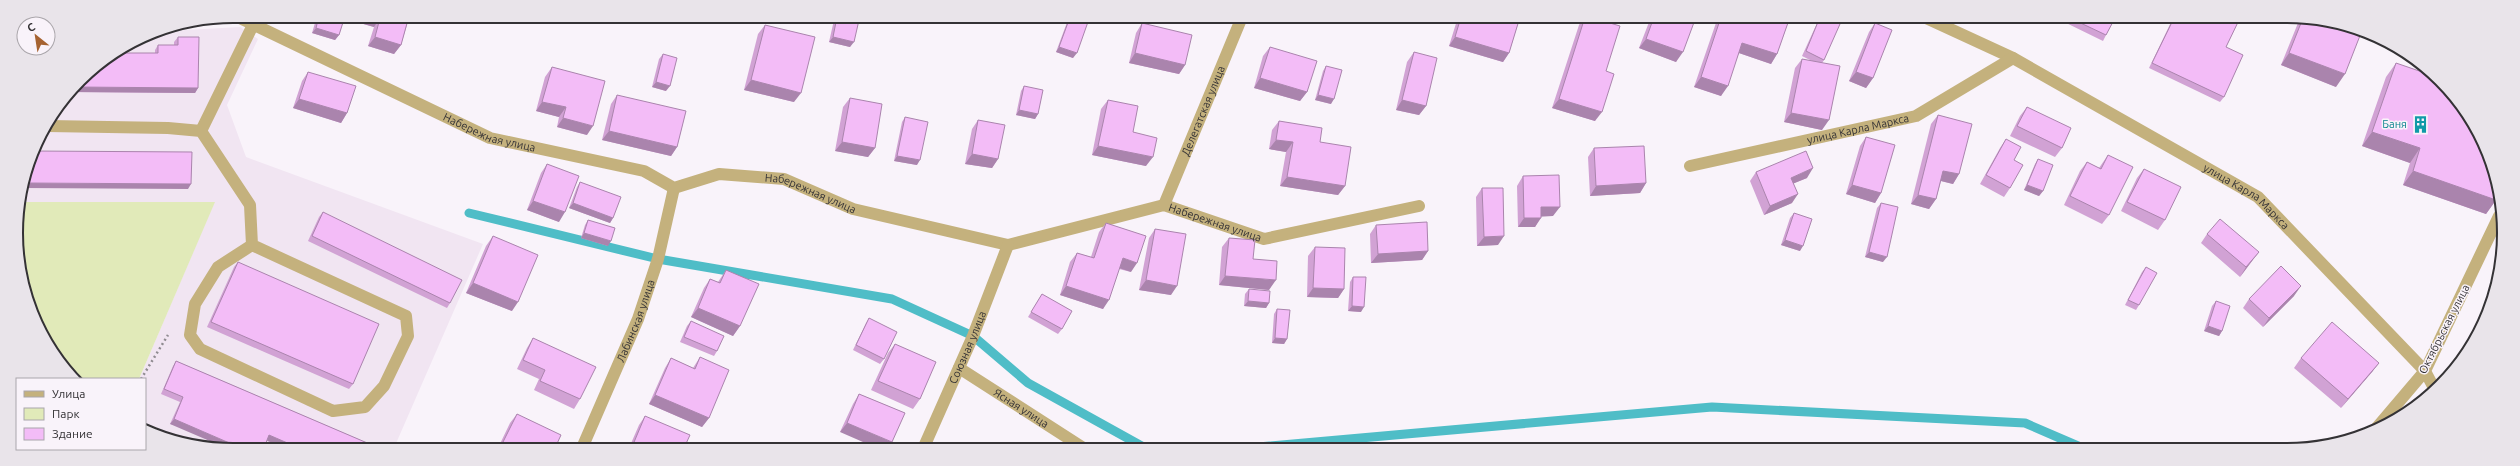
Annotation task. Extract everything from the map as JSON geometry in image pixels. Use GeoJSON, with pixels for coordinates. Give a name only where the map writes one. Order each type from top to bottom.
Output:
{"type":"FeatureCollection","features":[{"type":"Feature","properties":{"kind":"street","name":"Набережная улица"},"geometry":{"type":"LineString","coordinates":[[250,23],[490,138],[644,171],[674,188],[719,174],[784,179],[853,208],[1008,245],[1164,205],[1264,239],[1419,206]]}},
{"type":"Feature","properties":{"kind":"street","name":"Делегатская улица"},"geometry":{"type":"LineString","coordinates":[[1164,205],[1240,23]]}},
{"type":"Feature","properties":{"kind":"street","name":"улица Карла Маркса"},"geometry":{"type":"LineString","coordinates":[[1935,23],[2013,58],[2258,197],[2425,370],[2432,384]]}},
{"type":"Feature","properties":{"kind":"street"},"geometry":{"type":"LineString","coordinates":[[201,131],[254,25]]}},
{"type":"Feature","properties":{"kind":"street","name":"улица Карла Маркса"},"geometry":{"type":"LineString","coordinates":[[1690,166],[1916,116],[2013,58]]}},
{"type":"Feature","properties":{"kind":"street"},"geometry":{"type":"LineString","coordinates":[[52,126],[168,128],[201,131]]}},
{"type":"Feature","properties":{"kind":"street"},"geometry":{"type":"LineString","coordinates":[[201,131],[250,206],[252,246]]}},
{"type":"Feature","properties":{"kind":"street","name":"Лабинская улица"},"geometry":{"type":"LineString","coordinates":[[584,443],[638,319],[658,259],[674,188]]}},
{"type":"Feature","properties":{"kind":"street","name":"Октябрьская улица"},"geometry":{"type":"LineString","coordinates":[[2384,419],[2425,370],[2497,220]]}},
{"type":"Feature","properties":{"kind":"street","name":"Союзная улица"},"geometry":{"type":"LineString","coordinates":[[926,443],[959,368],[1008,245]]}},
{"type":"Feature","properties":{"kind":"street"},"geometry":{"type":"LineString","coordinates":[[252,246],[406,316],[408,336],[384,386],[365,407],[333,412],[200,349],[190,335],[195,304],[218,267],[252,246]]}},
{"type":"Feature","properties":{"kind":"street","name":"Ясная улица"},"geometry":{"type":"LineString","coordinates":[[959,368],[1075,443]]}},
{"type":"Feature","properties":{"kind":"path"},"geometry":{"type":"LineString","coordinates":[[143,378],[167,336],[193,319]]}},
{"type":"Feature","properties":{"kind":"shaded area"},"geometry":{"type":"Polygon","coordinates":[[[240,27],[258,39],[227,105],[246,157],[483,244],[396,443],[219,443],[179,436],[146,424],[146,378],[139,378],[214,203],[26,202],[30,179],[39,153],[51,128],[66,105],[95,75],[116,58],[153,39],[177,30],[240,27]]]}},
{"type":"Feature","properties":{"kind":"green space"},"geometry":{"type":"Polygon","coordinates":[[[26,202],[215,202],[139,378],[82,378],[58,350],[34,301],[27,274],[23,247],[23,219],[26,202]]]}},
{"type":"Feature","properties":{"kind":"building"},"geometry":{"type":"Polygon","coordinates":[[[317,23],[343,23],[339,35],[316,28],[317,23]]]}},
{"type":"Feature","properties":{"kind":"building"},"geometry":{"type":"Polygon","coordinates":[[[379,23],[407,23],[401,45],[375,37],[379,23]]]}},
{"type":"Feature","properties":{"kind":"building"},"geometry":{"type":"Polygon","coordinates":[[[836,23],[858,23],[854,42],[833,37],[836,23]]]}},
{"type":"Feature","properties":{"kind":"building"},"geometry":{"type":"Polygon","coordinates":[[[1068,23],[1088,23],[1077,53],[1059,47],[1068,23]]]}},
{"type":"Feature","properties":{"kind":"building"},"geometry":{"type":"Polygon","coordinates":[[[1142,23],[1192,35],[1185,65],[1135,53],[1142,23]]]}},
{"type":"Feature","properties":{"kind":"building"},"geometry":{"type":"Polygon","coordinates":[[[1459,23],[1518,23],[1509,53],[1455,37],[1459,23]]]}},
{"type":"Feature","properties":{"kind":"building"},"geometry":{"type":"Polygon","coordinates":[[[1583,23],[1610,23],[1620,26],[1606,71],[1614,74],[1602,112],[1559,99],[1583,23]]]}},
{"type":"Feature","properties":{"kind":"building"},"geometry":{"type":"Polygon","coordinates":[[[1652,23],[1694,23],[1683,52],[1646,39],[1652,23]]]}},
{"type":"Feature","properties":{"kind":"building"},"geometry":{"type":"Polygon","coordinates":[[[1719,23],[1788,23],[1777,54],[1742,43],[1728,86],[1701,77],[1719,23]]]}},
{"type":"Feature","properties":{"kind":"building"},"geometry":{"type":"Polygon","coordinates":[[[1818,23],[1840,24],[1824,60],[1806,51],[1818,23]]]}},
{"type":"Feature","properties":{"kind":"building"},"geometry":{"type":"Polygon","coordinates":[[[1875,23],[1892,30],[1873,78],[1856,72],[1875,23]]]}},
{"type":"Feature","properties":{"kind":"building"},"geometry":{"type":"Polygon","coordinates":[[[2081,23],[2112,23],[2106,35],[2081,23]]]}},
{"type":"Feature","properties":{"kind":"building"},"geometry":{"type":"Polygon","coordinates":[[[2172,23],[2238,23],[2226,47],[2243,55],[2224,97],[2152,63],[2172,23]]]}},
{"type":"Feature","properties":{"kind":"building"},"geometry":{"type":"Polygon","coordinates":[[[2301,23],[2328,27],[2360,36],[2345,74],[2289,53],[2301,23]]]}},
{"type":"Feature","properties":{"kind":"building"},"geometry":{"type":"Polygon","coordinates":[[[765,25],[815,37],[801,93],[751,80],[765,25]]]}},
{"type":"Feature","properties":{"kind":"building"},"geometry":{"type":"Polygon","coordinates":[[[178,37],[199,37],[198,88],[83,87],[105,66],[125,53],[158,53],[158,45],[178,45],[178,37]]]}},
{"type":"Feature","properties":{"kind":"building"},"geometry":{"type":"Polygon","coordinates":[[[1270,47],[1317,61],[1307,92],[1260,78],[1270,47]]]}},
{"type":"Feature","properties":{"kind":"building"},"geometry":{"type":"Polygon","coordinates":[[[1414,52],[1437,58],[1426,106],[1402,100],[1414,52]]]}},
{"type":"Feature","properties":{"kind":"building"},"geometry":{"type":"Polygon","coordinates":[[[663,54],[677,58],[670,86],[656,82],[663,54]]]}},
{"type":"Feature","properties":{"kind":"building"},"geometry":{"type":"Polygon","coordinates":[[[1802,59],[1840,66],[1829,120],[1791,113],[1802,59]]]}},
{"type":"Feature","properties":{"kind":"building","name":"Баня"},"geometry":{"type":"Polygon","coordinates":[[[2396,63],[2421,72],[2454,105],[2469,128],[2486,165],[2494,199],[2413,171],[2420,148],[2372,132],[2396,63]]]}},
{"type":"Feature","properties":{"kind":"building"},"geometry":{"type":"Polygon","coordinates":[[[1326,66],[1342,70],[1334,99],[1318,95],[1326,66]]]}},
{"type":"Feature","properties":{"kind":"building"},"geometry":{"type":"Polygon","coordinates":[[[552,67],[605,81],[593,126],[563,118],[566,107],[542,102],[552,67]]]}},
{"type":"Feature","properties":{"kind":"building"},"geometry":{"type":"Polygon","coordinates":[[[308,72],[356,86],[347,113],[299,99],[308,72]]]}},
{"type":"Feature","properties":{"kind":"building"},"geometry":{"type":"Polygon","coordinates":[[[1024,86],[1043,90],[1038,114],[1019,110],[1024,86]]]}},
{"type":"Feature","properties":{"kind":"building"},"geometry":{"type":"Polygon","coordinates":[[[617,95],[686,111],[677,147],[609,131],[617,95]]]}},
{"type":"Feature","properties":{"kind":"building"},"geometry":{"type":"Polygon","coordinates":[[[850,98],[882,104],[875,148],[842,142],[850,98]]]}},
{"type":"Feature","properties":{"kind":"building"},"geometry":{"type":"Polygon","coordinates":[[[1108,100],[1138,106],[1133,132],[1157,138],[1153,157],[1098,146],[1108,100]]]}},
{"type":"Feature","properties":{"kind":"building"},"geometry":{"type":"Polygon","coordinates":[[[2027,107],[2071,128],[2062,148],[2017,126],[2027,107]]]}},
{"type":"Feature","properties":{"kind":"building"},"geometry":{"type":"Polygon","coordinates":[[[1938,115],[1972,124],[1959,174],[1943,171],[1936,199],[1918,195],[1938,115]]]}},
{"type":"Feature","properties":{"kind":"building"},"geometry":{"type":"Polygon","coordinates":[[[905,117],[928,122],[920,160],[897,156],[905,117]]]}},
{"type":"Feature","properties":{"kind":"building"},"geometry":{"type":"Polygon","coordinates":[[[978,120],[1005,125],[998,159],[972,154],[978,120]]]}},
{"type":"Feature","properties":{"kind":"building"},"geometry":{"type":"Polygon","coordinates":[[[1279,121],[1322,128],[1320,142],[1351,147],[1345,186],[1287,177],[1293,142],[1276,140],[1279,121]]]}},
{"type":"Feature","properties":{"kind":"building"},"geometry":{"type":"Polygon","coordinates":[[[1866,137],[1895,145],[1881,193],[1852,185],[1866,137]]]}},
{"type":"Feature","properties":{"kind":"building"},"geometry":{"type":"Polygon","coordinates":[[[2006,139],[2021,147],[2014,160],[2023,165],[2010,188],[1986,175],[2006,139]]]}},
{"type":"Feature","properties":{"kind":"building"},"geometry":{"type":"Polygon","coordinates":[[[1644,146],[1646,183],[1596,186],[1594,148],[1644,146]]]}},
{"type":"Feature","properties":{"kind":"building"},"geometry":{"type":"Polygon","coordinates":[[[40,151],[192,152],[191,184],[29,183],[40,151]]]}},
{"type":"Feature","properties":{"kind":"building"},"geometry":{"type":"Polygon","coordinates":[[[1806,151],[1813,168],[1791,178],[1798,194],[1770,206],[1756,172],[1806,151]]]}},
{"type":"Feature","properties":{"kind":"building"},"geometry":{"type":"Polygon","coordinates":[[[2108,155],[2133,167],[2109,215],[2070,196],[2087,162],[2101,169],[2108,155]]]}},
{"type":"Feature","properties":{"kind":"building"},"geometry":{"type":"Polygon","coordinates":[[[2038,159],[2053,165],[2043,191],[2027,185],[2038,159]]]}},
{"type":"Feature","properties":{"kind":"building"},"geometry":{"type":"Polygon","coordinates":[[[547,164],[579,176],[565,212],[533,201],[547,164]]]}},
{"type":"Feature","properties":{"kind":"building"},"geometry":{"type":"Polygon","coordinates":[[[2144,169],[2181,187],[2165,220],[2127,202],[2144,169]]]}},
{"type":"Feature","properties":{"kind":"building"},"geometry":{"type":"Polygon","coordinates":[[[1559,175],[1560,207],[1541,207],[1541,218],[1524,218],[1523,176],[1559,175]]]}},
{"type":"Feature","properties":{"kind":"building"},"geometry":{"type":"Polygon","coordinates":[[[580,182],[621,197],[613,218],[573,203],[580,182]]]}},
{"type":"Feature","properties":{"kind":"building"},"geometry":{"type":"Polygon","coordinates":[[[1482,188],[1503,188],[1504,236],[1484,237],[1482,188]]]}},
{"type":"Feature","properties":{"kind":"building"},"geometry":{"type":"Polygon","coordinates":[[[1881,203],[1898,207],[1887,257],[1869,252],[1881,203]]]}},
{"type":"Feature","properties":{"kind":"building"},"geometry":{"type":"Polygon","coordinates":[[[323,212],[462,280],[450,303],[312,236],[323,212]]]}},
{"type":"Feature","properties":{"kind":"building"},"geometry":{"type":"Polygon","coordinates":[[[1794,213],[1812,219],[1803,246],[1785,240],[1794,213]]]}},
{"type":"Feature","properties":{"kind":"building"},"geometry":{"type":"Polygon","coordinates":[[[2220,219],[2259,252],[2246,267],[2207,234],[2220,219]]]}},
{"type":"Feature","properties":{"kind":"building"},"geometry":{"type":"Polygon","coordinates":[[[588,220],[615,228],[611,241],[584,233],[588,220]]]}},
{"type":"Feature","properties":{"kind":"building"},"geometry":{"type":"Polygon","coordinates":[[[1427,222],[1428,251],[1378,254],[1376,225],[1427,222]]]}},
{"type":"Feature","properties":{"kind":"building"},"geometry":{"type":"Polygon","coordinates":[[[1106,223],[1146,236],[1137,263],[1123,258],[1109,300],[1066,286],[1077,253],[1094,258],[1106,223]]]}},
{"type":"Feature","properties":{"kind":"building"},"geometry":{"type":"Polygon","coordinates":[[[1155,229],[1186,234],[1177,286],[1146,280],[1155,229]]]}},
{"type":"Feature","properties":{"kind":"building"},"geometry":{"type":"Polygon","coordinates":[[[493,236],[538,255],[518,302],[473,283],[493,236]]]}},
{"type":"Feature","properties":{"kind":"building"},"geometry":{"type":"Polygon","coordinates":[[[1229,238],[1255,240],[1253,259],[1277,261],[1276,280],[1225,276],[1229,238]]]}},
{"type":"Feature","properties":{"kind":"building"},"geometry":{"type":"Polygon","coordinates":[[[1315,247],[1345,248],[1344,289],[1313,288],[1315,247]]]}},
{"type":"Feature","properties":{"kind":"building"},"geometry":{"type":"Polygon","coordinates":[[[238,262],[379,324],[353,384],[211,322],[238,262]]]}},
{"type":"Feature","properties":{"kind":"building"},"geometry":{"type":"Polygon","coordinates":[[[2281,266],[2301,286],[2269,318],[2249,299],[2281,266]]]}},
{"type":"Feature","properties":{"kind":"building"},"geometry":{"type":"Polygon","coordinates":[[[2146,267],[2157,273],[2139,305],[2128,300],[2146,267]]]}},
{"type":"Feature","properties":{"kind":"building"},"geometry":{"type":"Polygon","coordinates":[[[726,270],[759,284],[740,326],[698,308],[710,279],[720,283],[726,270]]]}},
{"type":"Feature","properties":{"kind":"building"},"geometry":{"type":"Polygon","coordinates":[[[1353,277],[1366,277],[1364,307],[1352,306],[1353,277]]]}},
{"type":"Feature","properties":{"kind":"building"},"geometry":{"type":"Polygon","coordinates":[[[1249,289],[1270,291],[1269,303],[1248,301],[1249,289]]]}},
{"type":"Feature","properties":{"kind":"building"},"geometry":{"type":"Polygon","coordinates":[[[1042,294],[1072,311],[1062,329],[1031,312],[1042,294]]]}},
{"type":"Feature","properties":{"kind":"building"},"geometry":{"type":"Polygon","coordinates":[[[2216,301],[2230,306],[2222,331],[2208,326],[2216,301]]]}},
{"type":"Feature","properties":{"kind":"building"},"geometry":{"type":"Polygon","coordinates":[[[1277,309],[1290,310],[1287,339],[1275,338],[1277,309]]]}},
{"type":"Feature","properties":{"kind":"building"},"geometry":{"type":"Polygon","coordinates":[[[869,318],[897,332],[884,359],[856,345],[869,318]]]}},
{"type":"Feature","properties":{"kind":"building"},"geometry":{"type":"Polygon","coordinates":[[[691,321],[724,336],[717,351],[684,337],[691,321]]]}},
{"type":"Feature","properties":{"kind":"building"},"geometry":{"type":"Polygon","coordinates":[[[2332,322],[2379,363],[2348,399],[2301,358],[2332,322]]]}},
{"type":"Feature","properties":{"kind":"building"},"geometry":{"type":"Polygon","coordinates":[[[533,338],[596,367],[580,399],[540,381],[545,370],[523,360],[533,338]]]}},
{"type":"Feature","properties":{"kind":"building"},"geometry":{"type":"Polygon","coordinates":[[[895,344],[936,362],[920,399],[878,381],[895,344]]]}},
{"type":"Feature","properties":{"kind":"building"},"geometry":{"type":"Polygon","coordinates":[[[700,357],[729,370],[709,418],[655,395],[671,358],[695,369],[700,357]]]}},
{"type":"Feature","properties":{"kind":"building"},"geometry":{"type":"Polygon","coordinates":[[[176,361],[367,443],[287,443],[269,435],[266,443],[229,443],[174,419],[183,397],[164,389],[176,361]]]}},
{"type":"Feature","properties":{"kind":"building"},"geometry":{"type":"Polygon","coordinates":[[[859,394],[905,413],[892,442],[847,423],[859,394]]]}},
{"type":"Feature","properties":{"kind":"building"},"geometry":{"type":"Polygon","coordinates":[[[517,414],[561,435],[557,443],[502,443],[517,414]]]}},
{"type":"Feature","properties":{"kind":"building"},"geometry":{"type":"Polygon","coordinates":[[[645,416],[690,435],[686,443],[634,443],[645,416]]]}},
{"type":"Feature","properties":{"kind":"waterway"},"geometry":{"type":"LineString","coordinates":[[469,213],[658,259],[892,299],[973,336],[1028,383],[1136,443]]}},
{"type":"Feature","properties":{"kind":"waterway"},"geometry":{"type":"LineString","coordinates":[[1303,443],[1712,407],[2025,423],[2071,443]]}},
{"type":"Feature","properties":{"kind":"place","name":"Баня"},"geometry":{"type":"Point","coordinates":[2420,124]}}]}
